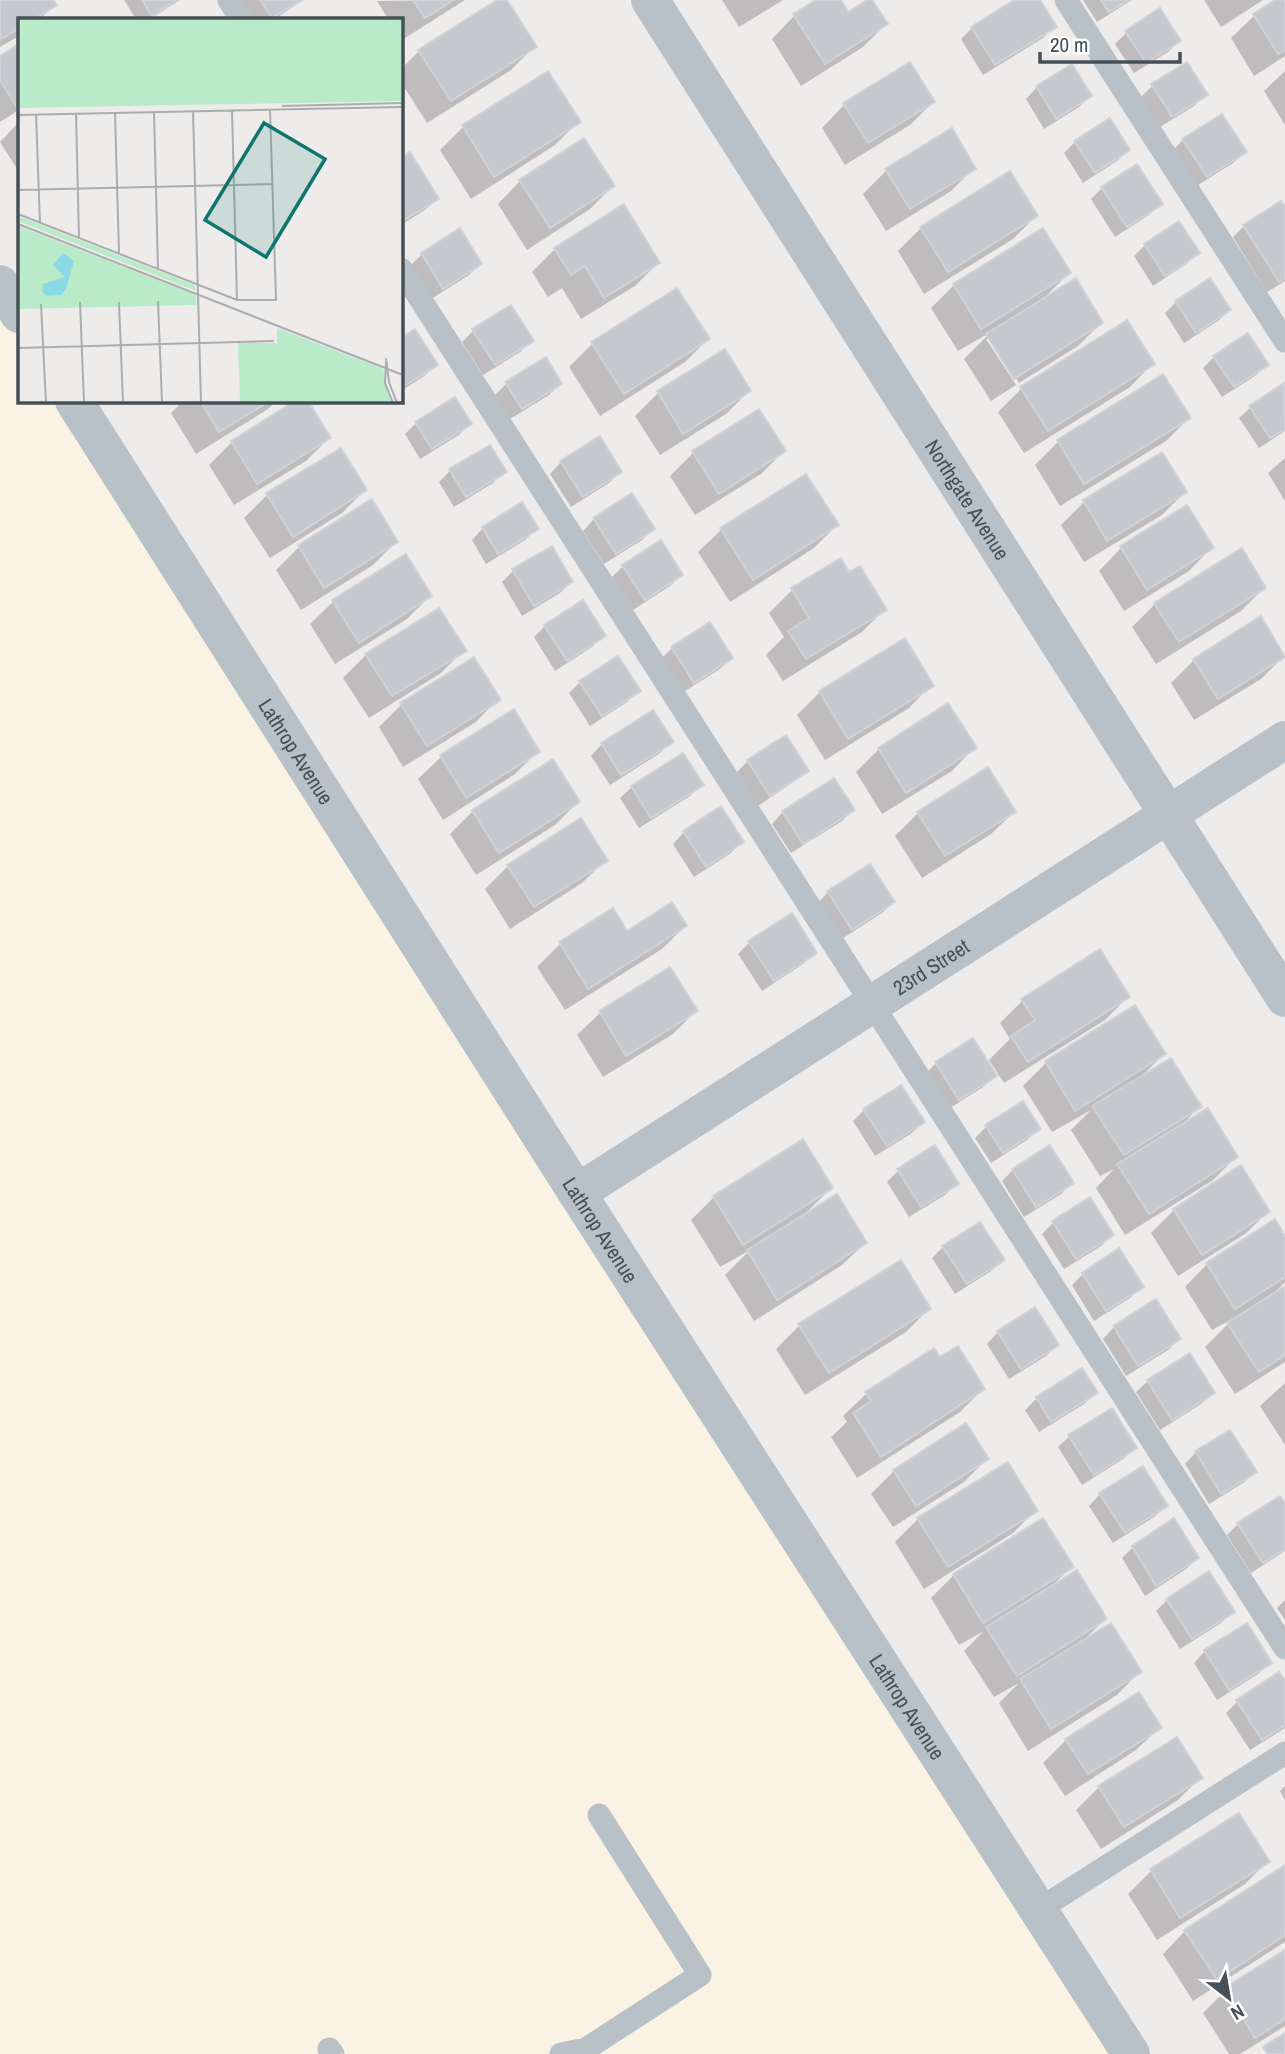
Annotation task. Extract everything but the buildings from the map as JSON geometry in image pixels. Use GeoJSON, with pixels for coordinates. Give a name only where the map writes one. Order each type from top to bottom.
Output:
{"type":"FeatureCollection","features":[{"type":"Feature","properties":{"kind":"street","name":"Northgate Avenue"},"geometry":{"type":"LineString","coordinates":[[650,0],[1285,998]]}},
{"type":"Feature","properties":{"kind":"street"},"geometry":{"type":"LineString","coordinates":[[0,284],[18,312]]}},
{"type":"Feature","properties":{"kind":"street","name":"Lathrop Avenue"},"geometry":{"type":"LineString","coordinates":[[75,402],[577,1193],[1131,2054]]}},
{"type":"Feature","properties":{"kind":"street","name":"23rd Street"},"geometry":{"type":"LineString","coordinates":[[577,1193],[1285,740]]}},
{"type":"Feature","properties":{"kind":"lane"},"geometry":{"type":"LineString","coordinates":[[229,0],[240,18]]}},
{"type":"Feature","properties":{"kind":"lane"},"geometry":{"type":"LineString","coordinates":[[1066,0],[1285,341]]}},
{"type":"Feature","properties":{"kind":"lane"},"geometry":{"type":"LineString","coordinates":[[402,271],[1285,1648]]}},
{"type":"Feature","properties":{"kind":"lane"},"geometry":{"type":"LineString","coordinates":[[1038,1910],[1285,1753]]}},
{"type":"Feature","properties":{"kind":"lane"},"geometry":{"type":"LineString","coordinates":[[561,2054],[588,2052],[700,1975],[599,1815]]}},
{"type":"Feature","properties":{"kind":"shaded area"},"geometry":{"type":"Polygon","coordinates":[[[0,309],[18,338],[18,402],[59,402],[1109,2054],[0,2054],[0,309]]]}}]}
